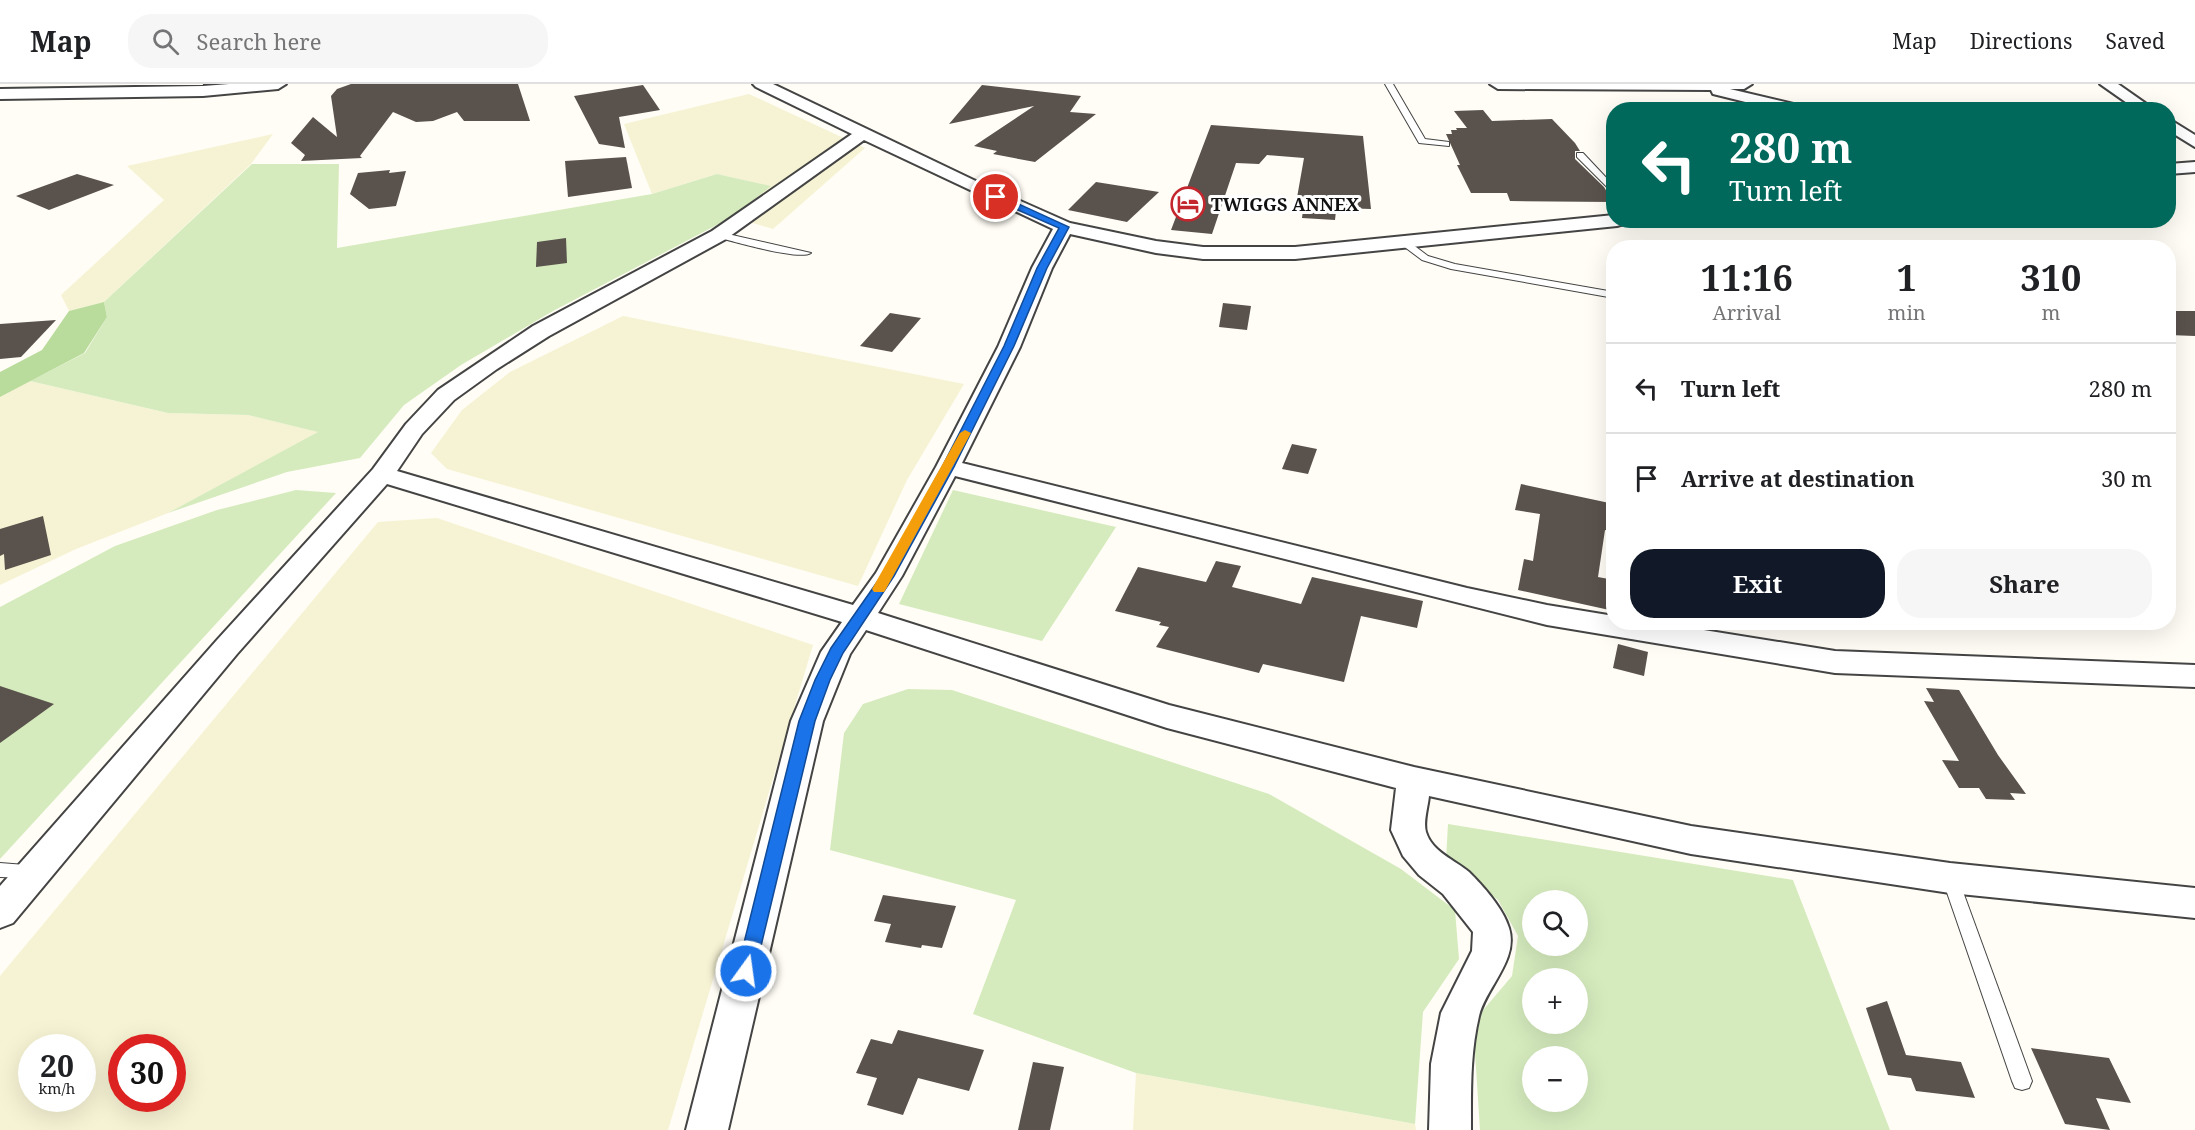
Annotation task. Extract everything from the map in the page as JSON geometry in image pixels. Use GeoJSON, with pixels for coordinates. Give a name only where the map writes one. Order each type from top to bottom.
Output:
{"type":"FeatureCollection","features":[{"type":"Feature","properties":{"kind":"street"},"geometry":{"type":"LineString","coordinates":[[0,94],[203,91],[279,84]]}},
{"type":"Feature","properties":{"kind":"street"},"geometry":{"type":"LineString","coordinates":[[761,84],[976,188],[1064,227],[1144,245],[1203,253],[1295,253],[1606,221]]}},
{"type":"Feature","properties":{"kind":"street"},"geometry":{"type":"LineString","coordinates":[[1498,84],[1700,86],[1744,84]]}},
{"type":"Feature","properties":{"kind":"street"},"geometry":{"type":"LineString","coordinates":[[2109,84],[2136,102]]}},
{"type":"Feature","properties":{"kind":"street"},"geometry":{"type":"LineString","coordinates":[[1700,86],[1761,102]]}},
{"type":"Feature","properties":{"kind":"street"},"geometry":{"type":"LineString","coordinates":[[2176,129],[2195,142]]}},
{"type":"Feature","properties":{"kind":"street"},"geometry":{"type":"LineString","coordinates":[[0,912],[227,647],[382,474],[414,429],[446,395],[541,331],[719,235],[864,133]]}},
{"type":"Feature","properties":{"kind":"street"},"geometry":{"type":"LineString","coordinates":[[2176,168],[2195,167]]}},
{"type":"Feature","properties":{"kind":"street"},"geometry":{"type":"LineString","coordinates":[[707,1130],[807,721],[836,652],[888,576],[948,467],[1009,346],[1042,268],[1064,227]]}},
{"type":"Feature","properties":{"kind":"street"},"geometry":{"type":"LineString","coordinates":[[948,467],[1445,592],[1547,615],[1606,625]]}},
{"type":"Feature","properties":{"kind":"street"},"geometry":{"type":"LineString","coordinates":[[382,474],[860,617],[1167,716],[1414,780],[1691,840],[1950,878],[2195,903]]}},
{"type":"Feature","properties":{"kind":"street"},"geometry":{"type":"LineString","coordinates":[[1639,630],[1835,662],[2195,676]]}},
{"type":"Feature","properties":{"kind":"street"},"geometry":{"type":"LineString","coordinates":[[1414,780],[1408,830],[1414,846],[1431,865],[1456,883],[1491,929],[1491,952],[1460,1013],[1451,1064],[1450,1130]]}},
{"type":"Feature","properties":{"kind":"lane"},"geometry":{"type":"LineString","coordinates":[[1389,84],[1422,141],[1446,144]]}},
{"type":"Feature","properties":{"kind":"lane"},"geometry":{"type":"LineString","coordinates":[[1580,155],[1606,182]]}},
{"type":"Feature","properties":{"kind":"lane"},"geometry":{"type":"LineString","coordinates":[[719,235],[781,250],[806,253]]}},
{"type":"Feature","properties":{"kind":"lane"},"geometry":{"type":"LineString","coordinates":[[1405,243],[1425,258],[1454,267],[1606,294]]}},
{"type":"Feature","properties":{"kind":"lane"},"geometry":{"type":"LineString","coordinates":[[0,870],[34,871]]}},
{"type":"Feature","properties":{"kind":"lane"},"geometry":{"type":"LineString","coordinates":[[1950,878],[2022,1080]]}},
{"type":"Feature","properties":{"kind":"shaded area"},"geometry":{"type":"Polygon","coordinates":[[[749,94],[865,148],[773,229],[732,217],[770,186],[717,174],[652,194],[624,124],[749,94]]]}},
{"type":"Feature","properties":{"kind":"shaded area"},"geometry":{"type":"Polygon","coordinates":[[[273,134],[251,164],[104,302],[69,311],[61,295],[164,200],[127,166],[273,134]]]}},
{"type":"Feature","properties":{"kind":"shaded area"},"geometry":{"type":"Polygon","coordinates":[[[623,316],[964,384],[907,480],[858,586],[447,469],[431,453],[462,410],[510,372],[623,316]]]}},
{"type":"Feature","properties":{"kind":"shaded area"},"geometry":{"type":"Polygon","coordinates":[[[30,381],[168,413],[248,415],[319,432],[168,513],[76,549],[0,585],[0,397],[30,381]]]}},
{"type":"Feature","properties":{"kind":"shaded area"},"geometry":{"type":"Polygon","coordinates":[[[437,518],[813,645],[668,1130],[0,1130],[0,976],[378,522],[437,518]]]}},
{"type":"Feature","properties":{"kind":"shaded area"},"geometry":{"type":"Polygon","coordinates":[[[1136,1073],[1415,1124],[1416,1130],[1133,1130],[1136,1073]]]}},
{"type":"Feature","properties":{"kind":"green space"},"geometry":{"type":"Polygon","coordinates":[[[252,164],[339,164],[337,248],[652,194],[717,174],[771,186],[732,217],[553,311],[461,365],[404,405],[360,458],[287,472],[168,513],[318,432],[248,415],[168,413],[30,381],[85,353],[107,317],[104,302],[252,164]]]}},
{"type":"Feature","properties":{"kind":"green space"},"geometry":{"type":"Polygon","coordinates":[[[104,302],[107,317],[84,353],[0,397],[0,372],[42,350],[69,311],[104,302]]]}},
{"type":"Feature","properties":{"kind":"green space"},"geometry":{"type":"Polygon","coordinates":[[[296,490],[336,493],[0,859],[0,607],[115,546],[217,510],[296,490]]]}},
{"type":"Feature","properties":{"kind":"green space"},"geometry":{"type":"Polygon","coordinates":[[[953,490],[1116,527],[1042,641],[899,604],[953,490]]]}},
{"type":"Feature","properties":{"kind":"green space"},"geometry":{"type":"Polygon","coordinates":[[[908,689],[952,690],[1269,794],[1401,869],[1455,910],[1459,959],[1423,1012],[1415,1124],[1136,1073],[973,1014],[1016,900],[830,850],[844,733],[863,704],[908,689]]]}},
{"type":"Feature","properties":{"kind":"green space"},"geometry":{"type":"Polygon","coordinates":[[[1448,824],[1793,880],[1890,1130],[1480,1130],[1473,1022],[1512,976],[1518,936],[1498,900],[1446,860],[1448,824]]]}},
{"type":"Feature","properties":{"kind":"building"},"geometry":{"type":"Polygon","coordinates":[[[351,84],[518,84],[530,121],[464,121],[457,112],[433,121],[416,122],[393,112],[360,156],[362,158],[301,161],[305,155],[291,143],[313,117],[337,137],[331,96],[337,89],[351,84]]]}},
{"type":"Feature","properties":{"kind":"building"},"geometry":{"type":"Polygon","coordinates":[[[643,85],[660,110],[619,117],[625,148],[599,144],[574,96],[643,85]]]}},
{"type":"Feature","properties":{"kind":"building"},"geometry":{"type":"Polygon","coordinates":[[[982,85],[1081,96],[1070,112],[1096,114],[1035,162],[993,154],[997,151],[974,146],[1034,106],[949,124],[982,85]]]}},
{"type":"Feature","properties":{"kind":"building"},"geometry":{"type":"Polygon","coordinates":[[[1483,110],[1492,121],[1552,119],[1580,151],[1575,151],[1575,159],[1604,187],[1606,202],[1510,201],[1507,193],[1471,193],[1457,165],[1460,165],[1446,134],[1452,134],[1451,130],[1457,130],[1456,128],[1467,128],[1454,111],[1483,110]]]}},
{"type":"Feature","properties":{"kind":"building"},"geometry":{"type":"Polygon","coordinates":[[[1211,125],[1363,136],[1371,209],[1341,208],[1341,212],[1336,211],[1335,220],[1302,218],[1303,210],[1295,209],[1304,158],[1267,155],[1259,164],[1236,163],[1212,234],[1171,230],[1211,125]]]}},
{"type":"Feature","properties":{"kind":"building"},"geometry":{"type":"Polygon","coordinates":[[[626,157],[632,188],[568,197],[565,161],[626,157]]]}},
{"type":"Feature","properties":{"kind":"building"},"geometry":{"type":"Polygon","coordinates":[[[390,170],[389,173],[406,171],[396,206],[369,209],[350,194],[358,173],[390,170]]]}},
{"type":"Feature","properties":{"kind":"building"},"geometry":{"type":"Polygon","coordinates":[[[77,174],[114,185],[49,210],[16,196],[77,174]]]}},
{"type":"Feature","properties":{"kind":"building"},"geometry":{"type":"Polygon","coordinates":[[[1096,182],[1159,192],[1127,222],[1068,210],[1096,182]]]}},
{"type":"Feature","properties":{"kind":"building"},"geometry":{"type":"Polygon","coordinates":[[[566,238],[567,263],[536,267],[537,242],[566,238]]]}},
{"type":"Feature","properties":{"kind":"building"},"geometry":{"type":"Polygon","coordinates":[[[1223,303],[1251,306],[1247,330],[1219,327],[1223,303]]]}},
{"type":"Feature","properties":{"kind":"building"},"geometry":{"type":"Polygon","coordinates":[[[2176,311],[2195,311],[2195,336],[2176,335],[2176,311]]]}},
{"type":"Feature","properties":{"kind":"building"},"geometry":{"type":"Polygon","coordinates":[[[890,313],[921,318],[892,352],[860,346],[890,313]]]}},
{"type":"Feature","properties":{"kind":"building"},"geometry":{"type":"Polygon","coordinates":[[[56,320],[21,357],[0,359],[0,324],[56,320]]]}},
{"type":"Feature","properties":{"kind":"building"},"geometry":{"type":"Polygon","coordinates":[[[1292,444],[1317,449],[1308,474],[1282,469],[1292,444]]]}},
{"type":"Feature","properties":{"kind":"building"},"geometry":{"type":"Polygon","coordinates":[[[1521,484],[1606,502],[1606,530],[1598,577],[1606,578],[1606,609],[1518,590],[1524,559],[1533,561],[1540,514],[1515,510],[1521,484]]]}},
{"type":"Feature","properties":{"kind":"building"},"geometry":{"type":"Polygon","coordinates":[[[43,516],[51,555],[5,570],[4,554],[0,556],[0,529],[43,516]]]}},
{"type":"Feature","properties":{"kind":"building"},"geometry":{"type":"Polygon","coordinates":[[[1216,561],[1241,566],[1232,587],[1301,604],[1312,577],[1423,601],[1417,628],[1361,616],[1344,682],[1263,664],[1259,673],[1156,647],[1169,627],[1159,625],[1161,622],[1115,611],[1138,567],[1206,582],[1216,561]]]}},
{"type":"Feature","properties":{"kind":"building"},"geometry":{"type":"Polygon","coordinates":[[[1618,644],[1648,652],[1644,676],[1613,668],[1618,644]]]}},
{"type":"Feature","properties":{"kind":"building"},"geometry":{"type":"Polygon","coordinates":[[[0,686],[54,704],[0,743],[0,686]]]}},
{"type":"Feature","properties":{"kind":"building"},"geometry":{"type":"Polygon","coordinates":[[[1926,688],[1959,690],[1998,755],[2026,794],[2010,793],[2015,800],[1986,799],[1979,788],[1959,788],[1942,760],[1959,761],[1924,701],[1934,702],[1926,688]]]}},
{"type":"Feature","properties":{"kind":"building"},"geometry":{"type":"Polygon","coordinates":[[[883,895],[956,906],[942,948],[922,945],[921,948],[885,942],[891,924],[874,921],[883,895]]]}},
{"type":"Feature","properties":{"kind":"building"},"geometry":{"type":"Polygon","coordinates":[[[1887,1001],[1906,1055],[1961,1062],[1975,1098],[1916,1091],[1911,1078],[1888,1075],[1866,1008],[1887,1001]]]}},
{"type":"Feature","properties":{"kind":"building"},"geometry":{"type":"Polygon","coordinates":[[[898,1030],[984,1050],[969,1091],[918,1078],[903,1115],[867,1105],[877,1078],[856,1073],[871,1039],[892,1044],[898,1030]]]}},
{"type":"Feature","properties":{"kind":"building"},"geometry":{"type":"Polygon","coordinates":[[[2031,1048],[2109,1058],[2131,1103],[2096,1098],[2110,1130],[2065,1124],[2031,1048]]]}},
{"type":"Feature","properties":{"kind":"building"},"geometry":{"type":"Polygon","coordinates":[[[1033,1062],[1064,1067],[1050,1130],[1018,1130],[1033,1062]]]}},
{"type":"Feature","properties":{"kind":"slow traffic"},"geometry":{"type":"LineString","coordinates":[[879,589],[914,530],[965,433]]}},
{"type":"Feature","properties":{"kind":"place","name":"TWIGGS ANNEX"},"geometry":{"type":"Point","coordinates":[1188,204]}},
{"type":"Feature","properties":{"kind":"route"},"geometry":{"type":"LineString","coordinates":[[746,971],[807,721],[823,680],[836,652],[888,576],[948,467],[1028,307],[1042,268],[1064,227],[996,197]]}}]}
